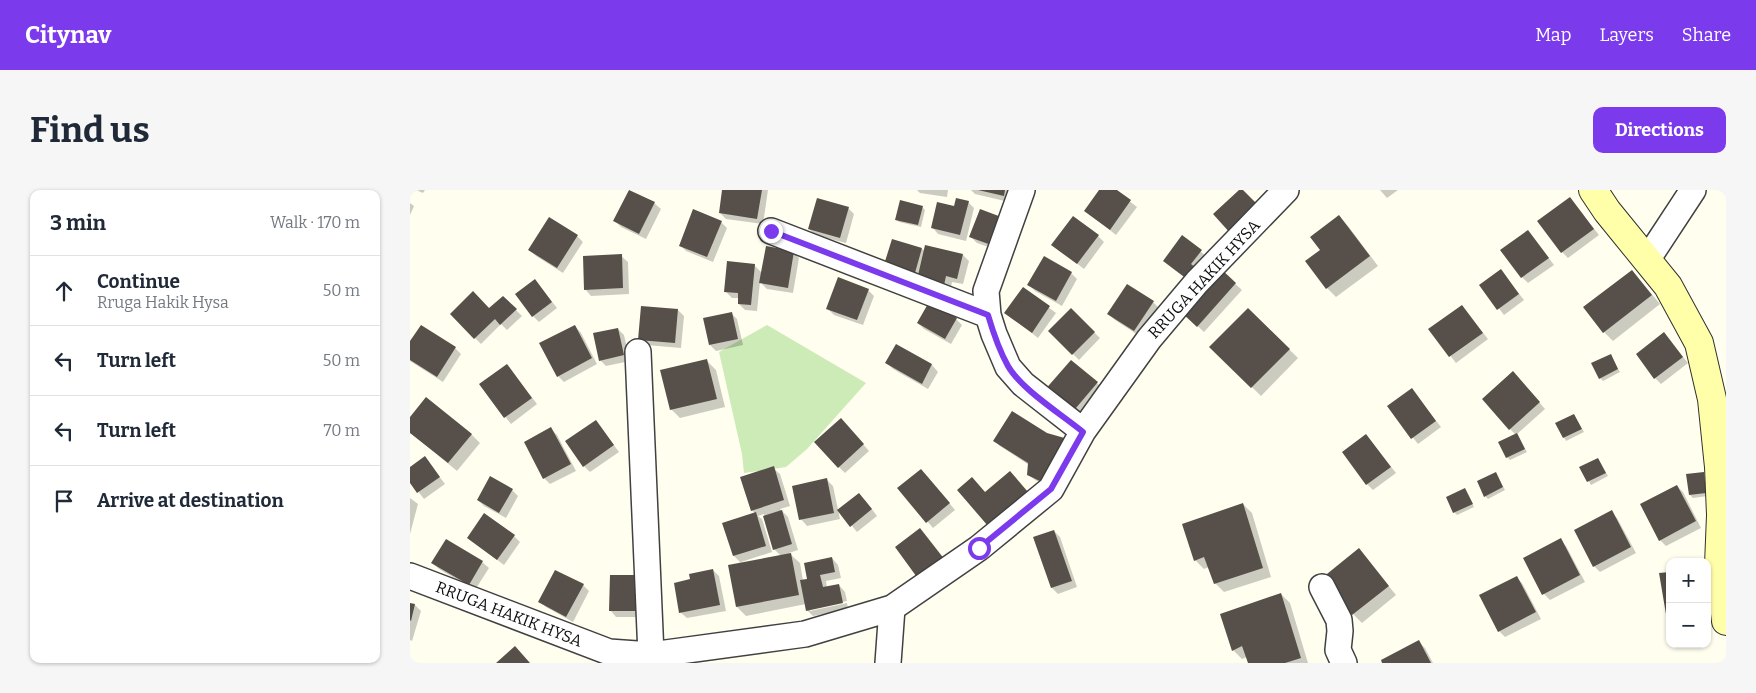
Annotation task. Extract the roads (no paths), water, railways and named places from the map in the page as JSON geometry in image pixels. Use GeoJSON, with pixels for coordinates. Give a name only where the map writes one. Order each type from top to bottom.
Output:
{"type":"FeatureCollection","features":[{"type":"Feature","properties":{"kind":"street"},"geometry":{"type":"LineString","coordinates":[[1022,190],[986,291],[988,315],[1008,367],[1023,384],[1083,432]]}},
{"type":"Feature","properties":{"kind":"street","name":"RRUGA HAKIK HYSA"},"geometry":{"type":"LineString","coordinates":[[410,576],[609,652],[652,656],[806,634],[892,608],[979,548],[1051,489],[1083,432],[1154,332],[1197,282],[1286,190]]}},
{"type":"Feature","properties":{"kind":"street"},"geometry":{"type":"LineString","coordinates":[[1593,190],[1607,211],[1668,286],[1699,343],[1712,399],[1719,467],[1722,515],[1719,565],[1726,621]]}},
{"type":"Feature","properties":{"kind":"street"},"geometry":{"type":"LineString","coordinates":[[1647,260],[1693,190]]}},
{"type":"Feature","properties":{"kind":"street"},"geometry":{"type":"LineString","coordinates":[[771,231],[988,315]]}},
{"type":"Feature","properties":{"kind":"street"},"geometry":{"type":"LineString","coordinates":[[638,352],[652,656]]}},
{"type":"Feature","properties":{"kind":"street"},"geometry":{"type":"LineString","coordinates":[[1322,587],[1339,620],[1338,650],[1344,663]]}},
{"type":"Feature","properties":{"kind":"street"},"geometry":{"type":"LineString","coordinates":[[888,663],[892,608]]}}]}
